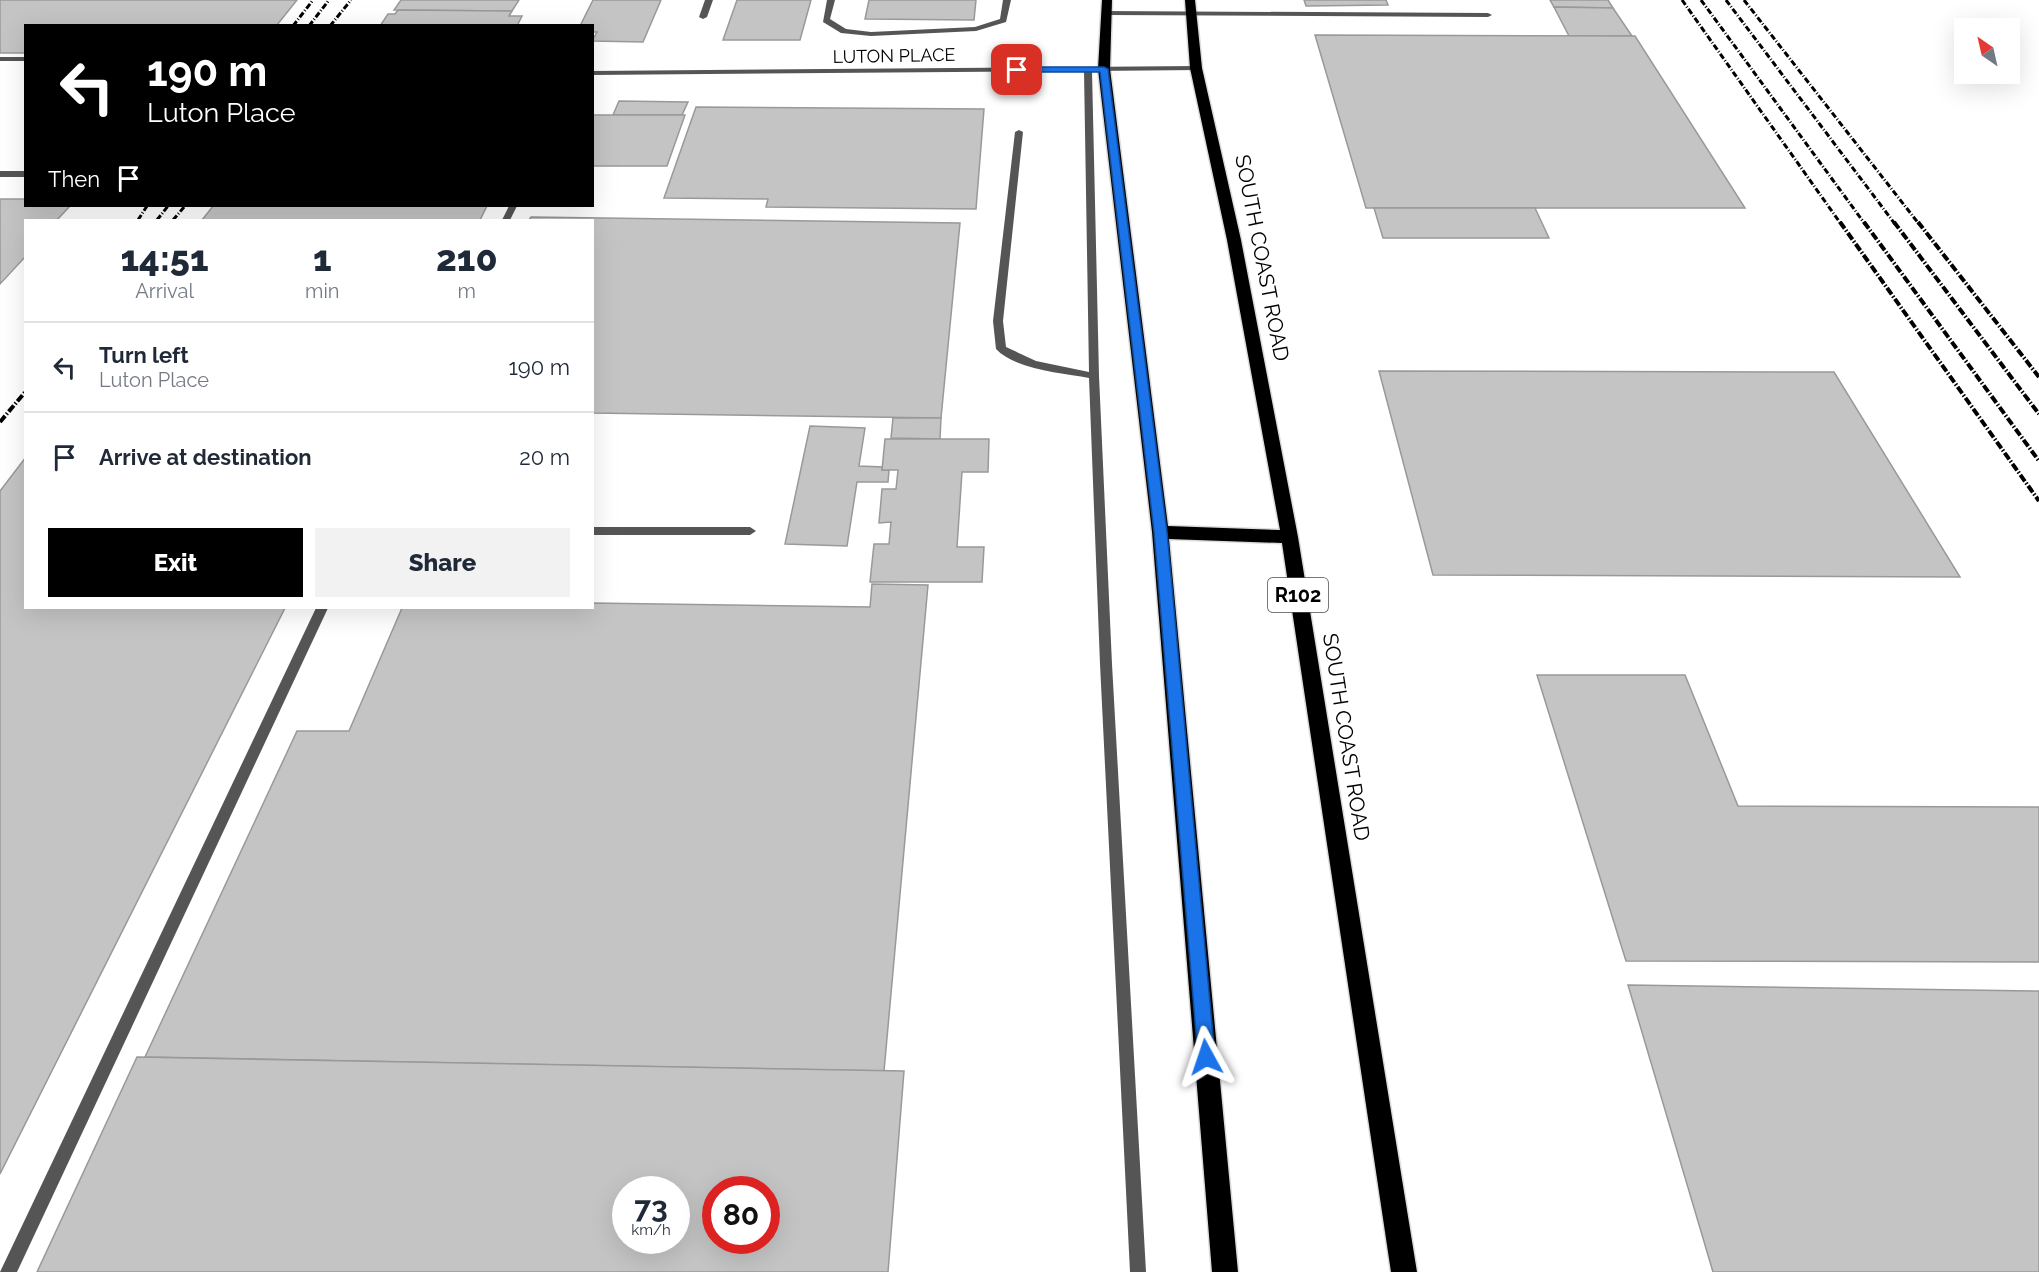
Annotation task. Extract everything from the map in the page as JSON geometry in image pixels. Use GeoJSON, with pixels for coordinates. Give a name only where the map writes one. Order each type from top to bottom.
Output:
{"type":"FeatureCollection","features":[{"type":"Feature","properties":{"kind":"highway"},"geometry":{"type":"LineString","coordinates":[[1106,6],[1096,69],[1160,532],[1225,1272]]}},
{"type":"Feature","properties":{"kind":"highway","name":"SOUTH COAST ROAD"},"geometry":{"type":"LineString","coordinates":[[1191,7],[1196,68],[1234,240],[1290,537],[1404,1272]]}},
{"type":"Feature","properties":{"kind":"highway"},"geometry":{"type":"LineString","coordinates":[[1160,532],[1290,537]]}},
{"type":"Feature","properties":{"kind":"lane"},"geometry":{"type":"LineString","coordinates":[[703,18],[709,0]]}},
{"type":"Feature","properties":{"kind":"lane"},"geometry":{"type":"LineString","coordinates":[[831,0],[826,20],[844,31],[872,34],[976,29],[1003,20],[1007,0]]}},
{"type":"Feature","properties":{"kind":"lane"},"geometry":{"type":"LineString","coordinates":[[1106,6],[1488,15]]}},
{"type":"Feature","properties":{"kind":"lane"},"geometry":{"type":"LineString","coordinates":[[0,59],[24,59]]}},
{"type":"Feature","properties":{"kind":"lane","name":"LUTON PLACE"},"geometry":{"type":"LineString","coordinates":[[594,73],[1196,68]]}},
{"type":"Feature","properties":{"kind":"lane"},"geometry":{"type":"LineString","coordinates":[[1096,69],[1094,376],[1106,664],[1138,1272]]}},
{"type":"Feature","properties":{"kind":"lane"},"geometry":{"type":"LineString","coordinates":[[1019,132],[999,321],[1001,349],[1010,356],[1025,361],[1094,376]]}},
{"type":"Feature","properties":{"kind":"lane"},"geometry":{"type":"LineString","coordinates":[[0,174],[24,174]]}},
{"type":"Feature","properties":{"kind":"lane"},"geometry":{"type":"LineString","coordinates":[[594,531],[750,531]]}},
{"type":"Feature","properties":{"kind":"lane"},"geometry":{"type":"LineString","coordinates":[[8,1272],[322,609]]}},
{"type":"Feature","properties":{"kind":"building"},"geometry":{"type":"Polygon","coordinates":[[[0,0],[297,0],[278,24],[24,24],[24,53],[0,53],[0,0]]]}},
{"type":"Feature","properties":{"kind":"building"},"geometry":{"type":"Polygon","coordinates":[[[401,0],[519,0],[512,11],[394,10],[401,0]]]}},
{"type":"Feature","properties":{"kind":"building"},"geometry":{"type":"Polygon","coordinates":[[[593,0],[661,0],[643,42],[594,41],[597,32],[594,32],[594,24],[581,24],[593,0]]]}},
{"type":"Feature","properties":{"kind":"building"},"geometry":{"type":"Polygon","coordinates":[[[737,0],[811,0],[800,40],[723,40],[737,0]]]}},
{"type":"Feature","properties":{"kind":"building"},"geometry":{"type":"Polygon","coordinates":[[[869,0],[976,0],[974,20],[865,19],[869,0]]]}},
{"type":"Feature","properties":{"kind":"building"},"geometry":{"type":"Polygon","coordinates":[[[1304,0],[1386,0],[1388,5],[1306,6],[1304,0]]]}},
{"type":"Feature","properties":{"kind":"building"},"geometry":{"type":"Polygon","coordinates":[[[1550,0],[1608,0],[1613,8],[1554,7],[1550,0]]]}},
{"type":"Feature","properties":{"kind":"building"},"geometry":{"type":"Polygon","coordinates":[[[1554,7],[1613,8],[1632,36],[1569,36],[1554,7]]]}},
{"type":"Feature","properties":{"kind":"building"},"geometry":{"type":"Polygon","coordinates":[[[398,10],[512,11],[509,16],[522,16],[518,24],[381,24],[388,14],[395,14],[398,10]]]}},
{"type":"Feature","properties":{"kind":"building"},"geometry":{"type":"Polygon","coordinates":[[[1315,35],[1635,36],[1745,208],[1366,208],[1315,35]]]}},
{"type":"Feature","properties":{"kind":"building"},"geometry":{"type":"Polygon","coordinates":[[[619,101],[688,102],[682,115],[613,115],[619,101]]]}},
{"type":"Feature","properties":{"kind":"building"},"geometry":{"type":"Polygon","coordinates":[[[696,107],[984,109],[976,209],[766,207],[768,199],[664,198],[696,107]]]}},
{"type":"Feature","properties":{"kind":"building"},"geometry":{"type":"Polygon","coordinates":[[[594,115],[685,115],[667,166],[594,166],[594,115]]]}},
{"type":"Feature","properties":{"kind":"building"},"geometry":{"type":"Polygon","coordinates":[[[0,199],[24,199],[24,207],[69,207],[58,219],[24,219],[24,258],[0,284],[0,199]]]}},
{"type":"Feature","properties":{"kind":"building"},"geometry":{"type":"Polygon","coordinates":[[[212,207],[486,207],[480,219],[203,219],[212,207]]]}},
{"type":"Feature","properties":{"kind":"building"},"geometry":{"type":"Polygon","coordinates":[[[1374,208],[1535,208],[1549,238],[1383,238],[1374,208]]]}},
{"type":"Feature","properties":{"kind":"building"},"geometry":{"type":"Polygon","coordinates":[[[531,217],[960,223],[941,418],[594,413],[594,219],[530,219],[531,217]]]}},
{"type":"Feature","properties":{"kind":"building"},"geometry":{"type":"Polygon","coordinates":[[[1379,371],[1834,372],[1960,577],[1433,575],[1379,371]]]}},
{"type":"Feature","properties":{"kind":"building"},"geometry":{"type":"Polygon","coordinates":[[[893,418],[941,418],[940,439],[891,438],[893,418]]]}},
{"type":"Feature","properties":{"kind":"building"},"geometry":{"type":"Polygon","coordinates":[[[810,426],[865,428],[859,466],[883,467],[882,470],[889,470],[888,482],[857,482],[847,546],[785,544],[810,426]]]}},
{"type":"Feature","properties":{"kind":"building"},"geometry":{"type":"Polygon","coordinates":[[[885,439],[989,439],[988,472],[962,472],[957,547],[984,547],[982,582],[870,582],[874,544],[889,544],[891,522],[879,523],[882,489],[896,489],[898,470],[882,470],[885,439]]]}},
{"type":"Feature","properties":{"kind":"building"},"geometry":{"type":"Polygon","coordinates":[[[24,460],[24,609],[284,609],[0,1174],[0,491],[24,460]]]}},
{"type":"Feature","properties":{"kind":"building"},"geometry":{"type":"Polygon","coordinates":[[[872,584],[928,585],[884,1071],[145,1057],[297,731],[349,731],[402,609],[594,609],[594,603],[870,607],[872,584]]]}},
{"type":"Feature","properties":{"kind":"building"},"geometry":{"type":"Polygon","coordinates":[[[1537,675],[1685,675],[1738,806],[2039,807],[2039,962],[1626,961],[1537,675]]]}},
{"type":"Feature","properties":{"kind":"building"},"geometry":{"type":"Polygon","coordinates":[[[1628,985],[2039,991],[2039,1272],[1713,1272],[1628,985]]]}},
{"type":"Feature","properties":{"kind":"building"},"geometry":{"type":"Polygon","coordinates":[[[137,1057],[904,1071],[888,1272],[37,1272],[137,1057]]]}},
{"type":"Feature","properties":{"kind":"railway"},"geometry":{"type":"LineString","coordinates":[[295,24],[313,0]]}},
{"type":"Feature","properties":{"kind":"railway"},"geometry":{"type":"LineString","coordinates":[[311,24],[329,0]]}},
{"type":"Feature","properties":{"kind":"railway"},"geometry":{"type":"LineString","coordinates":[[332,24],[351,0]]}},
{"type":"Feature","properties":{"kind":"railway"},"geometry":{"type":"LineString","coordinates":[[1682,0],[1841,224]]}},
{"type":"Feature","properties":{"kind":"railway"},"geometry":{"type":"LineString","coordinates":[[1701,0],[1865,224]]}},
{"type":"Feature","properties":{"kind":"railway"},"geometry":{"type":"LineString","coordinates":[[1726,0],[1895,224]]}},
{"type":"Feature","properties":{"kind":"railway"},"geometry":{"type":"LineString","coordinates":[[1744,0],[1919,224]]}},
{"type":"Feature","properties":{"kind":"railway"},"geometry":{"type":"LineString","coordinates":[[139,219],[146,207]]}},
{"type":"Feature","properties":{"kind":"railway"},"geometry":{"type":"LineString","coordinates":[[158,219],[167,207]]}},
{"type":"Feature","properties":{"kind":"railway"},"geometry":{"type":"LineString","coordinates":[[174,219],[184,207]]}},
{"type":"Feature","properties":{"kind":"railway"},"geometry":{"type":"LineString","coordinates":[[1840,222],[2039,501]]}},
{"type":"Feature","properties":{"kind":"railway"},"geometry":{"type":"LineString","coordinates":[[1864,222],[2039,461]]}},
{"type":"Feature","properties":{"kind":"railway"},"geometry":{"type":"LineString","coordinates":[[1894,222],[2039,414]]}},
{"type":"Feature","properties":{"kind":"railway"},"geometry":{"type":"LineString","coordinates":[[1918,222],[2039,377]]}},
{"type":"Feature","properties":{"kind":"railway"},"geometry":{"type":"LineString","coordinates":[[0,422],[24,393]]}},
{"type":"Feature","properties":{"kind":"route"},"geometry":{"type":"LineString","coordinates":[[1017,70],[1104,69],[1160,532],[1206,1057]]}}]}
